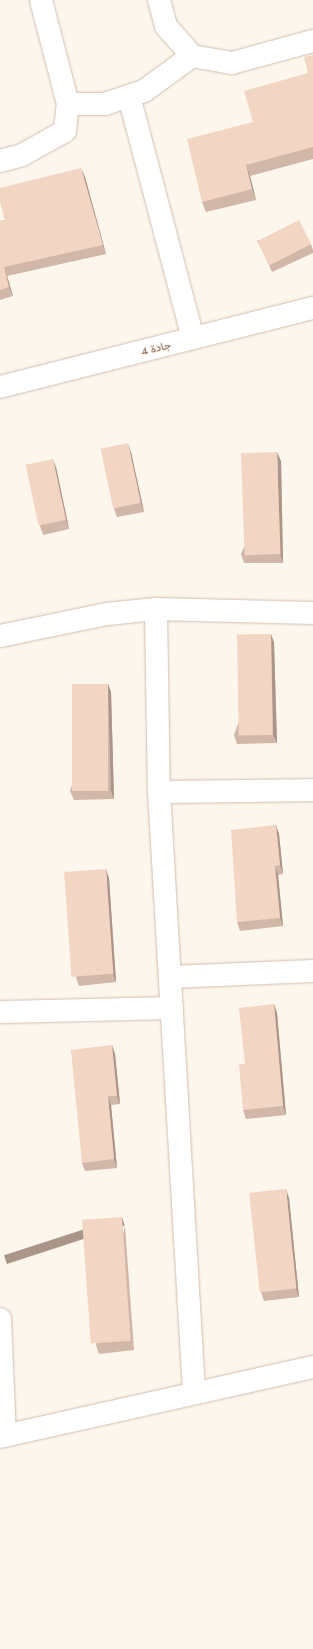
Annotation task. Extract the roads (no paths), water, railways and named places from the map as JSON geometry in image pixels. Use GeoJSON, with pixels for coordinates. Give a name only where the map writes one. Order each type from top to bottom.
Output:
{"type":"FeatureCollection","features":[{"type":"Feature","properties":{"kind":"street"},"geometry":{"type":"LineString","coordinates":[[0,161],[22,155],[65,131],[68,104],[41,0]]}},
{"type":"Feature","properties":{"kind":"street"},"geometry":{"type":"LineString","coordinates":[[158,0],[166,26],[192,56],[232,63],[313,41]]}},
{"type":"Feature","properties":{"kind":"street"},"geometry":{"type":"LineString","coordinates":[[68,104],[105,104],[144,91],[192,56]]}},
{"type":"Feature","properties":{"kind":"street"},"geometry":{"type":"LineString","coordinates":[[129,96],[194,338]]}},
{"type":"Feature","properties":{"kind":"street","name":"جادة 4"},"geometry":{"type":"LineString","coordinates":[[0,387],[313,308]]}},
{"type":"Feature","properties":{"kind":"street"},"geometry":{"type":"LineString","coordinates":[[0,636],[107,614],[156,609],[313,614]]}},
{"type":"Feature","properties":{"kind":"street"},"geometry":{"type":"LineString","coordinates":[[156,609],[159,792],[194,1391]]}},
{"type":"Feature","properties":{"kind":"street"},"geometry":{"type":"LineString","coordinates":[[159,792],[313,790]]}},
{"type":"Feature","properties":{"kind":"street"},"geometry":{"type":"LineString","coordinates":[[170,977],[313,972]]}},
{"type":"Feature","properties":{"kind":"street"},"geometry":{"type":"LineString","coordinates":[[0,1012],[172,1008]]}},
{"type":"Feature","properties":{"kind":"street"},"geometry":{"type":"LineString","coordinates":[[0,1319],[3,1437],[194,1391],[313,1367]]}}]}
